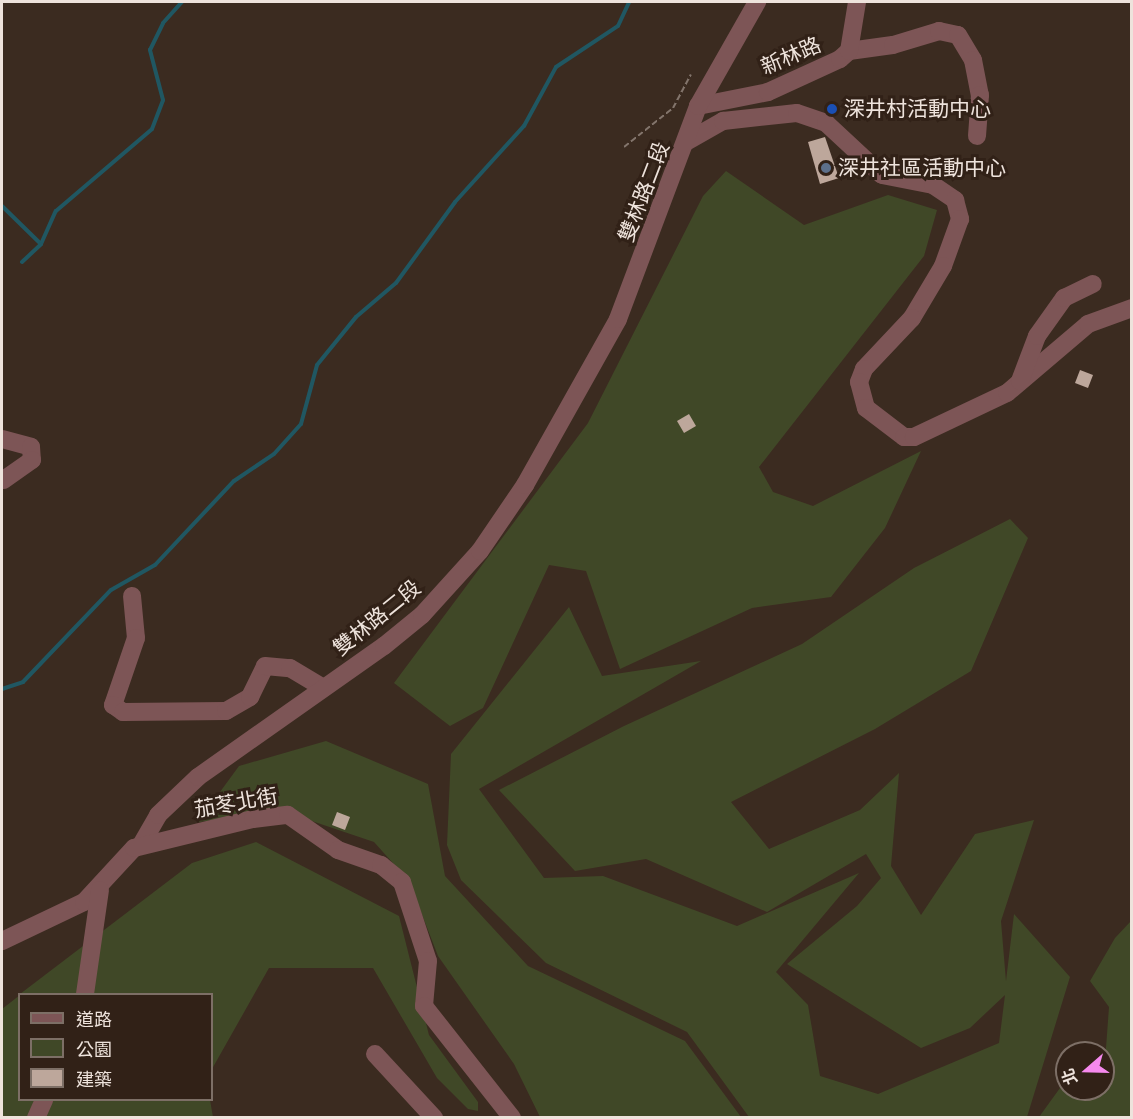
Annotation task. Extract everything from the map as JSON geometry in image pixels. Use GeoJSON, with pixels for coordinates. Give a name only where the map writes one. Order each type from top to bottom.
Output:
{"type":"FeatureCollection","features":[{"type":"Feature","properties":{"kind":"street","name":"新林路"},"geometry":{"type":"LineString","coordinates":[[686,142],[698,106],[757,2]]}},
{"type":"Feature","properties":{"kind":"street","name":"新林路"},"geometry":{"type":"LineString","coordinates":[[698,106],[768,92],[815,74],[849,51],[856,2]]}},
{"type":"Feature","properties":{"kind":"street"},"geometry":{"type":"LineString","coordinates":[[849,51],[893,45],[939,31],[958,35],[973,60],[980,95],[977,136]]}},
{"type":"Feature","properties":{"kind":"street","name":"雙林路二段"},"geometry":{"type":"LineString","coordinates":[[141,845],[158,815],[198,777],[422,615],[480,551],[525,485],[618,319],[686,142],[723,121],[797,113],[826,123],[882,175],[933,185],[955,200],[960,219],[943,266],[912,318],[864,369],[859,382],[866,408],[899,435],[914,438],[973,412],[1019,382],[1088,324],[1131,308]]}},
{"type":"Feature","properties":{"kind":"street"},"geometry":{"type":"LineString","coordinates":[[1019,382],[1037,336],[1064,298],[1093,284]]}},
{"type":"Feature","properties":{"kind":"street"},"geometry":{"type":"LineString","coordinates":[[2,439],[31,447],[32,460],[3,480]]}},
{"type":"Feature","properties":{"kind":"street"},"geometry":{"type":"LineString","coordinates":[[132,596],[136,638],[113,705],[123,712],[226,711],[250,697],[265,666],[290,668],[323,688]]}},
{"type":"Feature","properties":{"kind":"street","name":"茄苳北街"},"geometry":{"type":"LineString","coordinates":[[141,845],[288,815],[338,850],[391,871],[408,895],[428,960],[424,1006],[512,1118]]}},
{"type":"Feature","properties":{"kind":"street"},"geometry":{"type":"LineString","coordinates":[[2,941],[100,890],[141,845]]}},
{"type":"Feature","properties":{"kind":"street"},"geometry":{"type":"LineString","coordinates":[[85,993],[100,890]]}},
{"type":"Feature","properties":{"kind":"street"},"geometry":{"type":"LineString","coordinates":[[375,1054],[434,1118]]}},
{"type":"Feature","properties":{"kind":"street"},"geometry":{"type":"LineString","coordinates":[[36,1118],[44,1101]]}},
{"type":"Feature","properties":{"kind":"path"},"geometry":{"type":"LineString","coordinates":[[624,147],[673,108],[691,74]]}},
{"type":"Feature","properties":{"kind":"green space"},"geometry":{"type":"Polygon","coordinates":[[[726,171],[804,225],[888,195],[937,210],[924,256],[759,467],[773,492],[813,506],[921,451],[885,528],[831,597],[752,608],[620,669],[586,571],[549,565],[483,708],[450,726],[394,683],[588,423],[703,196],[726,171]]]}},
{"type":"Feature","properties":{"kind":"green space"},"geometry":{"type":"Polygon","coordinates":[[[1010,519],[1028,538],[971,671],[875,729],[731,802],[769,849],[860,810],[899,773],[891,866],[921,915],[975,834],[1034,820],[1001,921],[1006,981],[1014,914],[1070,977],[1027,1117],[749,1117],[687,1032],[546,963],[461,880],[447,845],[451,754],[569,607],[602,676],[701,661],[479,789],[544,878],[603,876],[737,926],[859,873],[776,972],[808,1005],[820,1076],[878,1094],[999,1043],[1005,995],[970,1028],[921,1048],[787,964],[857,906],[881,878],[866,854],[767,912],[646,859],[575,871],[499,790],[624,726],[802,644],[914,568],[1010,519]]]}},
{"type":"Feature","properties":{"kind":"green space"},"geometry":{"type":"Polygon","coordinates":[[[326,741],[428,784],[445,876],[528,966],[685,1041],[741,1117],[540,1117],[514,1064],[438,956],[409,881],[374,842],[285,812],[198,822],[239,766],[326,741]]]}},
{"type":"Feature","properties":{"kind":"green space"},"geometry":{"type":"Polygon","coordinates":[[[256,842],[399,916],[429,1035],[478,1102],[478,1111],[468,1109],[437,1078],[373,968],[269,968],[213,1067],[213,993],[21,993],[192,863],[256,842]]]}},
{"type":"Feature","properties":{"kind":"green space"},"geometry":{"type":"Polygon","coordinates":[[[1131,921],[1131,1117],[1039,1117],[1055,1095],[1055,1101],[1115,1101],[1115,1041],[1107,1041],[1109,1007],[1090,981],[1115,938],[1131,921]]]}},
{"type":"Feature","properties":{"kind":"green space"},"geometry":{"type":"Polygon","coordinates":[[[18,997],[18,1101],[210,1101],[213,1117],[2,1118],[2,1009],[18,997]]]}},
{"type":"Feature","properties":{"kind":"building","name":"深井社區活動中心"},"geometry":{"type":"Polygon","coordinates":[[[825,137],[839,178],[820,184],[808,142],[825,137]]]}},
{"type":"Feature","properties":{"kind":"building"},"geometry":{"type":"Polygon","coordinates":[[[1080,370],[1093,375],[1088,388],[1075,383],[1080,370]]]}},
{"type":"Feature","properties":{"kind":"building"},"geometry":{"type":"Polygon","coordinates":[[[689,414],[696,426],[684,433],[677,421],[689,414]]]}},
{"type":"Feature","properties":{"kind":"building"},"geometry":{"type":"Polygon","coordinates":[[[337,812],[350,817],[345,830],[332,825],[337,812]]]}},
{"type":"Feature","properties":{"kind":"waterway"},"geometry":{"type":"LineString","coordinates":[[2,206],[41,244],[56,211],[152,129],[163,100],[150,50],[163,23],[182,2]]}},
{"type":"Feature","properties":{"kind":"waterway"},"geometry":{"type":"LineString","coordinates":[[2,689],[23,682],[111,590],[155,565],[234,481],[274,454],[301,424],[317,365],[356,317],[396,283],[455,202],[524,126],[556,67],[618,26],[629,2]]}},
{"type":"Feature","properties":{"kind":"waterway"},"geometry":{"type":"LineString","coordinates":[[22,262],[41,244]]}},
{"type":"Feature","properties":{"kind":"place","name":"深井村活動中心"},"geometry":{"type":"Point","coordinates":[832,109]}},
{"type":"Feature","properties":{"kind":"place","name":"深井社區活動中心"},"geometry":{"type":"Point","coordinates":[826,168]}}]}
